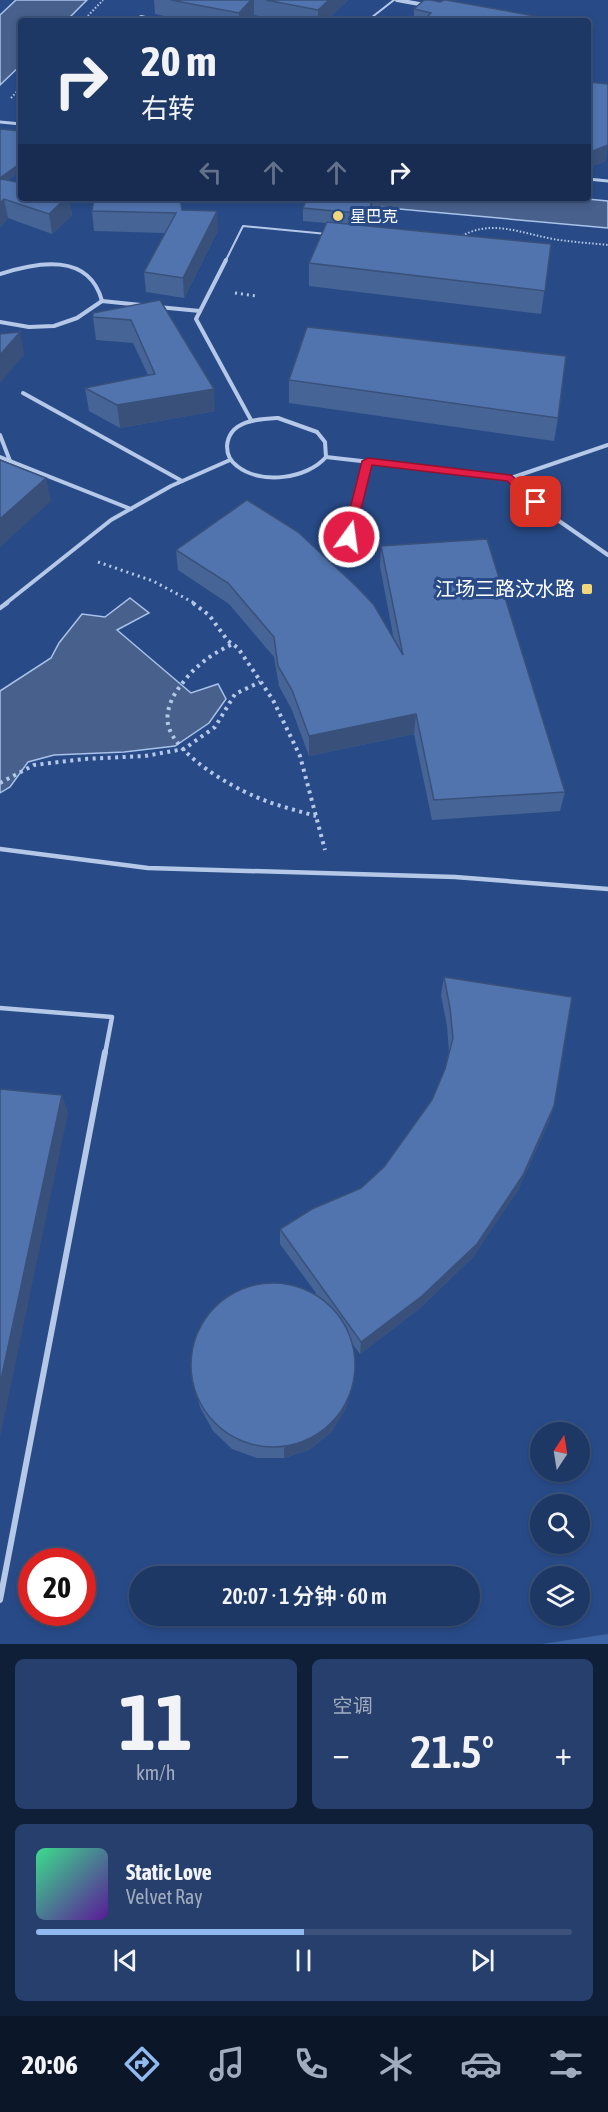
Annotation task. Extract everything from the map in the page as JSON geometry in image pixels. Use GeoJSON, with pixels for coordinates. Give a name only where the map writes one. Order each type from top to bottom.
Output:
{"type":"FeatureCollection","features":[{"type":"Feature","properties":{"kind":"street"},"geometry":{"type":"LineString","coordinates":[[395,0],[430,6]]}},
{"type":"Feature","properties":{"kind":"street"},"geometry":{"type":"LineString","coordinates":[[141,17],[145,18]]}},
{"type":"Feature","properties":{"kind":"street"},"geometry":{"type":"LineString","coordinates":[[0,122],[18,124]]}},
{"type":"Feature","properties":{"kind":"street"},"geometry":{"type":"LineString","coordinates":[[591,179],[608,181]]}},
{"type":"Feature","properties":{"kind":"lane"},"geometry":{"type":"LineString","coordinates":[[371,18],[395,0]]}},
{"type":"Feature","properties":{"kind":"lane"},"geometry":{"type":"LineString","coordinates":[[251,420],[196,319],[243,226],[334,235]]}},
{"type":"Feature","properties":{"kind":"lane"},"geometry":{"type":"LineString","coordinates":[[0,274],[18,268],[62,265],[83,272],[93,279],[102,301]]}},
{"type":"Feature","properties":{"kind":"lane"},"geometry":{"type":"LineString","coordinates":[[0,322],[46,329],[87,313],[102,301],[146,306]]}},
{"type":"Feature","properties":{"kind":"lane"},"geometry":{"type":"LineString","coordinates":[[157,307],[200,311]]}},
{"type":"Feature","properties":{"kind":"lane"},"geometry":{"type":"LineString","coordinates":[[23,393],[182,481]]}},
{"type":"Feature","properties":{"kind":"lane"},"geometry":{"type":"LineString","coordinates":[[278,418],[317,432],[325,442],[326,457],[318,467],[294,476],[267,476],[247,472],[230,460],[227,449],[229,435],[238,426],[251,420],[278,418]]}},
{"type":"Feature","properties":{"kind":"lane"},"geometry":{"type":"LineString","coordinates":[[0,435],[10,461]]}},
{"type":"Feature","properties":{"kind":"lane"},"geometry":{"type":"LineString","coordinates":[[326,457],[511,478],[608,445]]}},
{"type":"Feature","properties":{"kind":"lane"},"geometry":{"type":"LineString","coordinates":[[0,457],[131,509]]}},
{"type":"Feature","properties":{"kind":"lane"},"geometry":{"type":"LineString","coordinates":[[0,608],[111,520],[182,481],[230,460]]}},
{"type":"Feature","properties":{"kind":"lane"},"geometry":{"type":"LineString","coordinates":[[349,537],[368,461]]}},
{"type":"Feature","properties":{"kind":"lane"},"geometry":{"type":"LineString","coordinates":[[511,478],[549,514],[608,555]]}},
{"type":"Feature","properties":{"kind":"lane"},"geometry":{"type":"LineString","coordinates":[[0,849],[148,868],[455,877],[608,889]]}},
{"type":"Feature","properties":{"kind":"lane"},"geometry":{"type":"LineString","coordinates":[[0,1008],[112,1017],[0,1600]]}},
{"type":"Feature","properties":{"kind":"path"},"geometry":{"type":"LineString","coordinates":[[86,18],[103,0]]}},
{"type":"Feature","properties":{"kind":"path"},"geometry":{"type":"LineString","coordinates":[[456,241],[468,230],[497,226],[555,240],[608,245]]}},
{"type":"Feature","properties":{"kind":"path"},"geometry":{"type":"LineString","coordinates":[[64,556],[114,565],[157,583],[205,611],[231,645],[238,648],[273,700],[300,756],[332,874]]}},
{"type":"Feature","properties":{"kind":"path"},"geometry":{"type":"LineString","coordinates":[[231,645],[210,654],[171,697],[169,727],[184,749],[212,772],[254,796],[316,817]]}},
{"type":"Feature","properties":{"kind":"path"},"geometry":{"type":"LineString","coordinates":[[0,783],[34,765],[84,759],[145,756],[184,749],[215,727],[235,694],[260,682]]}},
{"type":"Feature","properties":{"kind":"shaded area"},"geometry":{"type":"Polygon","coordinates":[[[16,0],[87,0],[69,18],[18,18],[18,68],[0,85],[0,15],[16,0]]]}},
{"type":"Feature","properties":{"kind":"shaded area"},"geometry":{"type":"Polygon","coordinates":[[[591,199],[608,201],[608,228],[310,201],[591,199]]]}},
{"type":"Feature","properties":{"kind":"shaded area"},"geometry":{"type":"Polygon","coordinates":[[[130,598],[149,613],[117,630],[191,693],[218,684],[226,699],[209,723],[175,746],[124,752],[54,755],[28,762],[10,787],[0,793],[0,691],[51,658],[59,643],[82,614],[105,617],[130,598]]]}},
{"type":"Feature","properties":{"kind":"shaded area"},"geometry":{"type":"Polygon","coordinates":[[[608,1634],[608,1644],[542,1644],[608,1634]]]}},
{"type":"Feature","properties":{"kind":"building"},"geometry":{"type":"Polygon","coordinates":[[[171,0],[251,0],[239,13],[171,0]]]}},
{"type":"Feature","properties":{"kind":"building"},"geometry":{"type":"Polygon","coordinates":[[[266,0],[329,0],[318,10],[266,0]]]}},
{"type":"Feature","properties":{"kind":"building"},"geometry":{"type":"Polygon","coordinates":[[[424,0],[440,2],[446,0],[545,18],[426,18],[431,13],[414,9],[424,0]]]}},
{"type":"Feature","properties":{"kind":"building"},"geometry":{"type":"Polygon","coordinates":[[[591,82],[608,84],[608,145],[591,151],[591,82]]]}},
{"type":"Feature","properties":{"kind":"building"},"geometry":{"type":"Polygon","coordinates":[[[0,129],[18,131],[18,165],[0,178],[0,129]]]}},
{"type":"Feature","properties":{"kind":"building"},"geometry":{"type":"Polygon","coordinates":[[[0,180],[18,182],[18,201],[63,201],[49,214],[4,199],[0,203],[0,180]]]}},
{"type":"Feature","properties":{"kind":"building"},"geometry":{"type":"Polygon","coordinates":[[[94,201],[180,201],[182,210],[217,211],[183,278],[144,272],[176,213],[92,211],[94,201]]]}},
{"type":"Feature","properties":{"kind":"building"},"geometry":{"type":"Polygon","coordinates":[[[306,201],[372,201],[368,214],[303,208],[306,201]]]}},
{"type":"Feature","properties":{"kind":"building"},"geometry":{"type":"Polygon","coordinates":[[[327,222],[551,244],[545,291],[309,263],[327,222]]]}},
{"type":"Feature","properties":{"kind":"building"},"geometry":{"type":"Polygon","coordinates":[[[160,300],[214,389],[117,405],[85,388],[155,374],[131,320],[93,317],[93,313],[160,300]]]}},
{"type":"Feature","properties":{"kind":"building"},"geometry":{"type":"Polygon","coordinates":[[[307,327],[566,356],[558,418],[289,380],[307,327]]]}},
{"type":"Feature","properties":{"kind":"building"},"geometry":{"type":"Polygon","coordinates":[[[20,332],[0,355],[0,334],[20,332]]]}},
{"type":"Feature","properties":{"kind":"building"},"geometry":{"type":"Polygon","coordinates":[[[0,460],[46,478],[0,519],[0,460]]]}},
{"type":"Feature","properties":{"kind":"building"},"geometry":{"type":"Polygon","coordinates":[[[247,500],[298,532],[357,587],[374,605],[403,655],[381,546],[487,539],[565,792],[434,800],[416,714],[309,736],[292,690],[278,666],[274,637],[228,583],[176,550],[247,500]]]}},
{"type":"Feature","properties":{"kind":"building"},"geometry":{"type":"Polygon","coordinates":[[[444,977],[572,997],[554,1106],[523,1175],[477,1244],[422,1296],[361,1342],[280,1229],[312,1209],[361,1188],[384,1167],[432,1100],[445,1069],[453,1038],[444,977]]]}},
{"type":"Feature","properties":{"kind":"building"},"geometry":{"type":"Polygon","coordinates":[[[0,1089],[62,1095],[0,1384],[0,1089]]]}},
{"type":"Feature","properties":{"kind":"building"},"geometry":{"type":"Polygon","coordinates":[[[273,1283],[289,1284],[304,1289],[331,1307],[349,1334],[354,1349],[354,1381],[349,1396],[331,1423],[304,1441],[289,1446],[273,1447],[257,1446],[242,1441],[215,1423],[197,1396],[192,1381],[191,1365],[192,1349],[197,1334],[215,1307],[242,1289],[257,1284],[273,1283]]]}},
{"type":"Feature","properties":{"kind":"place","name":"星巴克"},"geometry":{"type":"Point","coordinates":[338,216]}},
{"type":"Feature","properties":{"kind":"place","name":"江场三路汶水路"},"geometry":{"type":"Point","coordinates":[587,589]}},
{"type":"Feature","properties":{"kind":"route"},"geometry":{"type":"LineString","coordinates":[[349,537],[368,461],[511,478],[536,502]]}}]}
